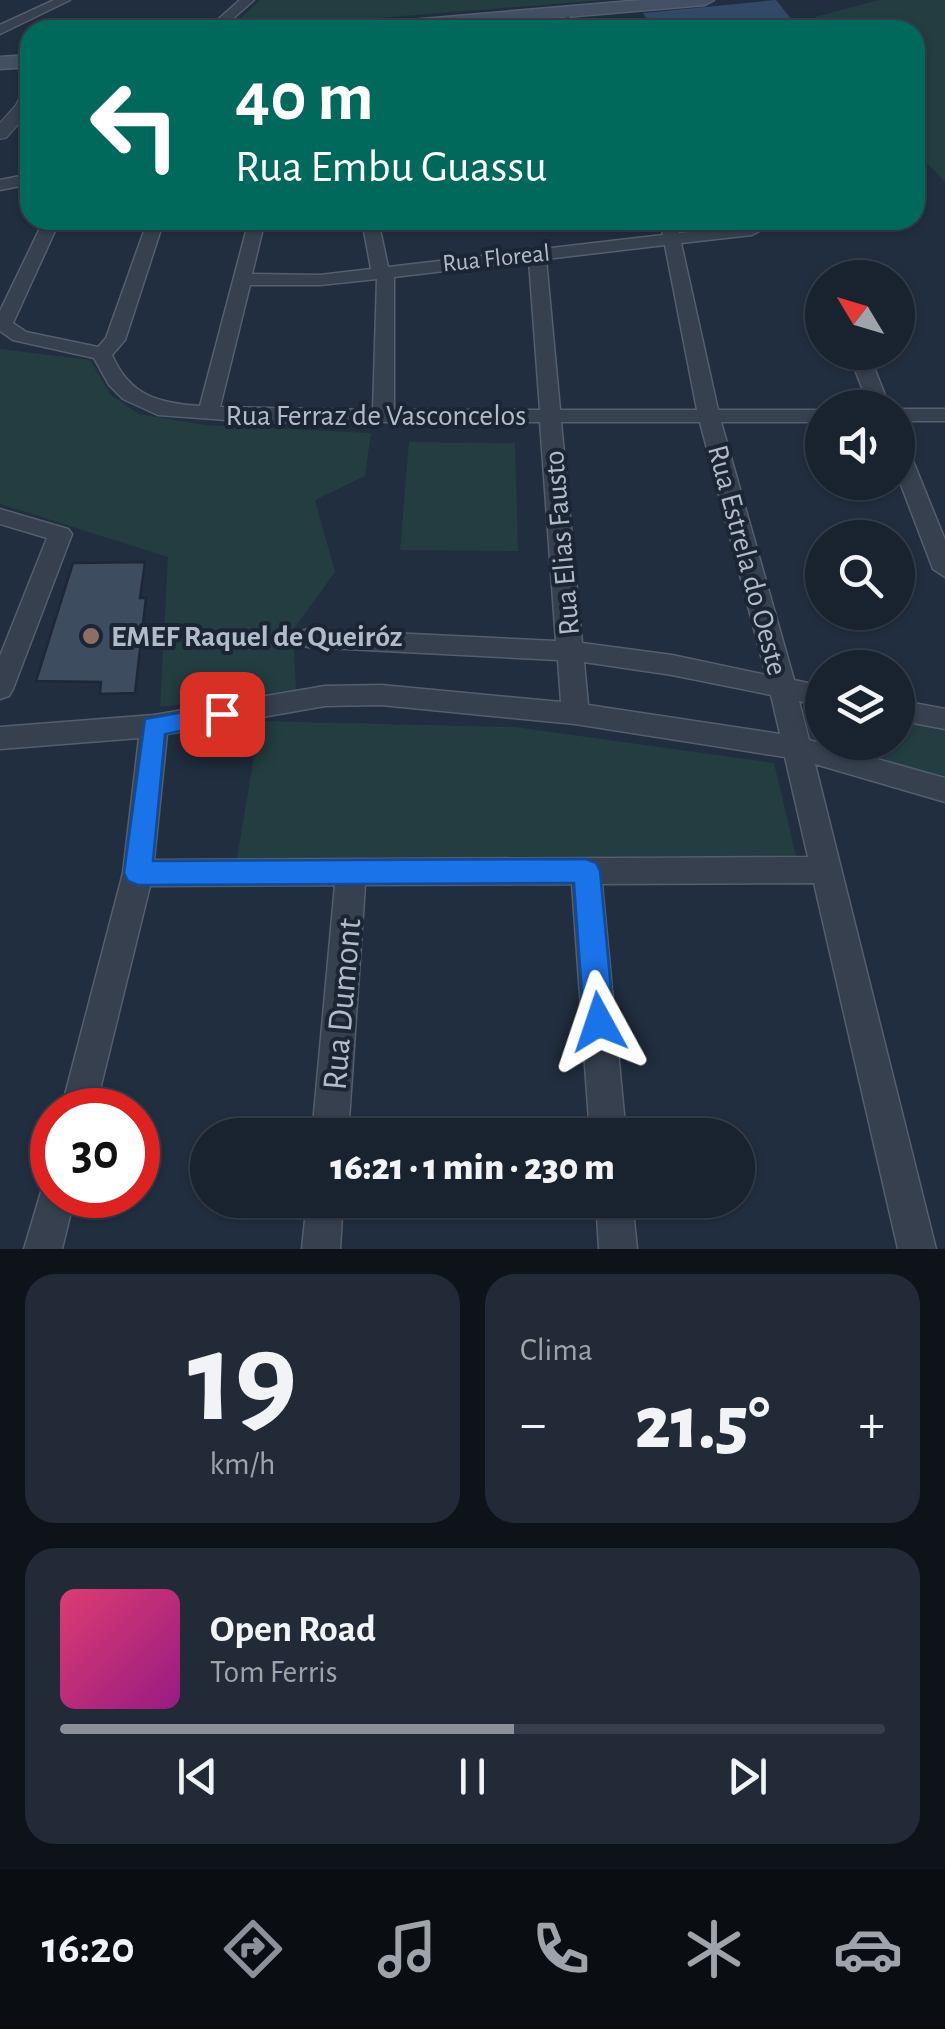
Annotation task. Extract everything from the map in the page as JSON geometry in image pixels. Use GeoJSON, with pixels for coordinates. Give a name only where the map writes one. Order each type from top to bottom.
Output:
{"type":"FeatureCollection","features":[{"type":"Feature","properties":{"kind":"main road"},"geometry":{"type":"LineString","coordinates":[[469,20],[704,0]]}},
{"type":"Feature","properties":{"kind":"street"},"geometry":{"type":"LineString","coordinates":[[21,20],[64,0]]}},
{"type":"Feature","properties":{"kind":"street"},"geometry":{"type":"LineString","coordinates":[[224,20],[248,0]]}},
{"type":"Feature","properties":{"kind":"street"},"geometry":{"type":"LineString","coordinates":[[0,134],[20,112]]}},
{"type":"Feature","properties":{"kind":"street"},"geometry":{"type":"LineString","coordinates":[[47,230],[3,324],[20,336],[102,354],[116,340],[153,230]]}},
{"type":"Feature","properties":{"kind":"street"},"geometry":{"type":"LineString","coordinates":[[208,413],[254,230]]}},
{"type":"Feature","properties":{"kind":"street"},"geometry":{"type":"LineString","coordinates":[[372,230],[380,270],[388,281],[383,416]]}},
{"type":"Feature","properties":{"kind":"street","name":"Rua Floreal"},"geometry":{"type":"LineString","coordinates":[[240,280],[320,280],[537,253],[665,230]]}},
{"type":"Feature","properties":{"kind":"street","name":"Rua Estrela do Oeste"},"geometry":{"type":"LineString","coordinates":[[671,230],[709,418],[783,688],[918,1249]]}},
{"type":"Feature","properties":{"kind":"street","name":"Rua Elias Fausto"},"geometry":{"type":"LineString","coordinates":[[537,253],[575,714]]}},
{"type":"Feature","properties":{"kind":"street","name":"Rua Ferraz de Vasconcelos"},"geometry":{"type":"LineString","coordinates":[[102,354],[108,372],[121,388],[144,405],[208,413],[805,416]]}},
{"type":"Feature","properties":{"kind":"street"},"geometry":{"type":"LineString","coordinates":[[915,415],[945,415]]}},
{"type":"Feature","properties":{"kind":"street"},"geometry":{"type":"LineString","coordinates":[[915,494],[945,570]]}},
{"type":"Feature","properties":{"kind":"street"},"geometry":{"type":"LineString","coordinates":[[0,516],[60,534],[0,689]]}},
{"type":"Feature","properties":{"kind":"street"},"geometry":{"type":"LineString","coordinates":[[308,638],[570,651],[672,665],[805,693]]}},
{"type":"Feature","properties":{"kind":"street"},"geometry":{"type":"LineString","coordinates":[[0,738],[154,726],[326,696],[381,695],[575,714],[798,748],[945,790]]}},
{"type":"Feature","properties":{"kind":"street"},"geometry":{"type":"LineString","coordinates":[[915,714],[945,720]]}},
{"type":"Feature","properties":{"kind":"street"},"geometry":{"type":"LineString","coordinates":[[84,1088],[138,873],[154,726]]}},
{"type":"Feature","properties":{"kind":"street"},"geometry":{"type":"LineString","coordinates":[[138,873],[827,870]]}},
{"type":"Feature","properties":{"kind":"street"},"geometry":{"type":"LineString","coordinates":[[586,871],[607,1118]]}},
{"type":"Feature","properties":{"kind":"street","name":"Rua Dumont"},"geometry":{"type":"LineString","coordinates":[[331,1118],[351,872]]}},
{"type":"Feature","properties":{"kind":"street"},"geometry":{"type":"LineString","coordinates":[[43,1249],[51,1218]]}},
{"type":"Feature","properties":{"kind":"street"},"geometry":{"type":"LineString","coordinates":[[321,1249],[324,1218]]}},
{"type":"Feature","properties":{"kind":"street"},"geometry":{"type":"LineString","coordinates":[[615,1218],[618,1249]]}},
{"type":"Feature","properties":{"kind":"lane"},"geometry":{"type":"LineString","coordinates":[[563,12],[569,20]]}},
{"type":"Feature","properties":{"kind":"green space"},"geometry":{"type":"Polygon","coordinates":[[[260,0],[605,0],[354,20],[239,20],[260,0]]]}},
{"type":"Feature","properties":{"kind":"green space"},"geometry":{"type":"Polygon","coordinates":[[[879,0],[945,0],[945,182],[925,161],[925,20],[815,17],[879,0]]]}},
{"type":"Feature","properties":{"kind":"green space"},"geometry":{"type":"Polygon","coordinates":[[[0,349],[90,360],[111,395],[139,414],[206,425],[371,433],[365,476],[315,500],[335,572],[293,630],[296,691],[160,707],[168,557],[0,504],[0,349]]]}},
{"type":"Feature","properties":{"kind":"green space"},"geometry":{"type":"Polygon","coordinates":[[[409,442],[515,443],[518,551],[400,550],[409,442]]]}},
{"type":"Feature","properties":{"kind":"green space"},"geometry":{"type":"Polygon","coordinates":[[[915,706],[945,712],[945,780],[855,760],[915,760],[915,706]]]}},
{"type":"Feature","properties":{"kind":"green space"},"geometry":{"type":"Polygon","coordinates":[[[260,721],[515,727],[774,763],[796,856],[237,858],[260,721]]]}},
{"type":"Feature","properties":{"kind":"green space"},"geometry":{"type":"Polygon","coordinates":[[[805,721],[805,739],[794,731],[805,721]]]}},
{"type":"Feature","properties":{"kind":"water"},"geometry":{"type":"Polygon","coordinates":[[[776,0],[792,20],[648,20],[643,13],[776,0]]]}},
{"type":"Feature","properties":{"kind":"building","name":"EMEF Raquel de Queiróz"},"geometry":{"type":"Polygon","coordinates":[[[145,562],[140,598],[146,598],[135,693],[100,694],[101,682],[36,681],[73,563],[145,562]]]}},
{"type":"Feature","properties":{"kind":"place","name":"EMEF Raquel de Queiróz"},"geometry":{"type":"Point","coordinates":[91,636]}},
{"type":"Feature","properties":{"kind":"route"},"geometry":{"type":"LineString","coordinates":[[222,714],[154,726],[138,873],[586,871],[599,1022]]}}]}
